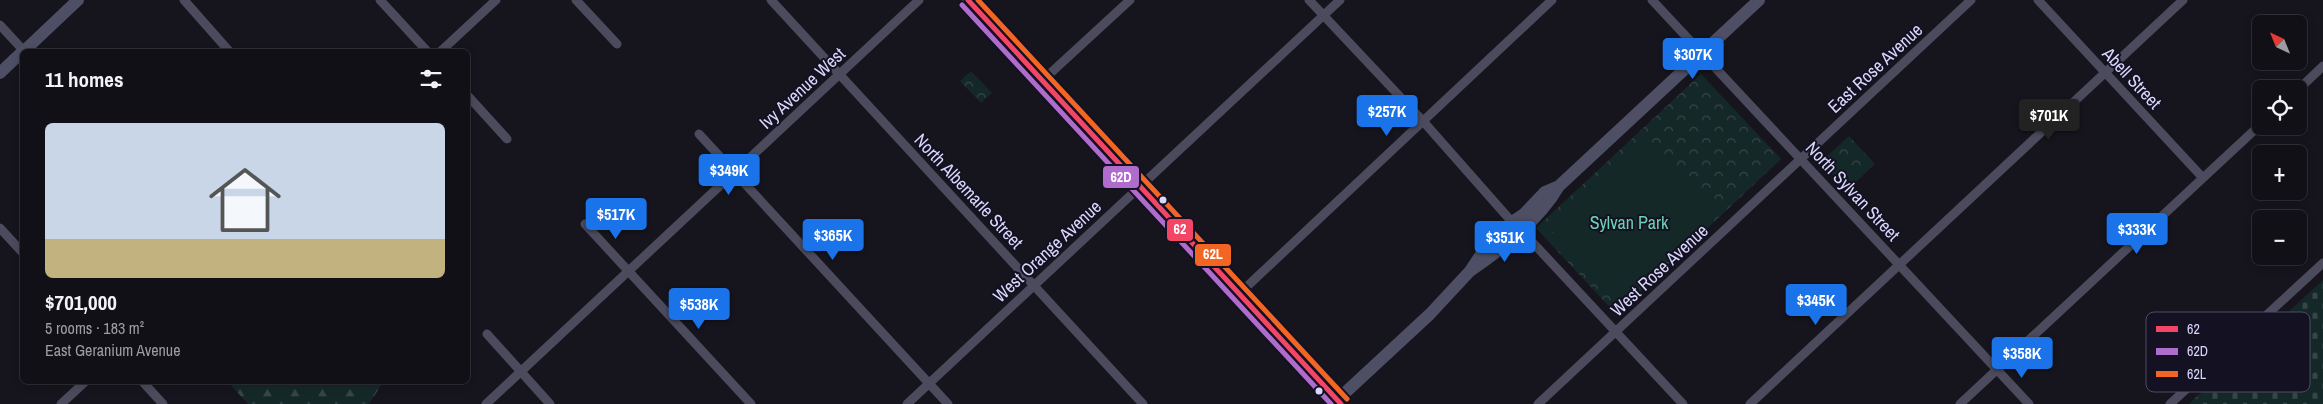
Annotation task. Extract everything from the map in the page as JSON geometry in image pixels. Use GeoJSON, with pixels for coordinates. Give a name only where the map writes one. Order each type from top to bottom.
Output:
{"type":"FeatureCollection","features":[{"type":"Feature","properties":{"kind":"main road"},"geometry":{"type":"LineString","coordinates":[[25,49],[78,0]]}},
{"type":"Feature","properties":{"kind":"main road"},"geometry":{"type":"LineString","coordinates":[[968,0],[1240,293],[1335,402],[1430,314],[1470,271],[1492,256],[1546,192],[1559,186],[1759,0]]}},
{"type":"Feature","properties":{"kind":"main road"},"geometry":{"type":"LineString","coordinates":[[0,73],[20,54]]}},
{"type":"Feature","properties":{"kind":"street"},"geometry":{"type":"LineString","coordinates":[[184,0],[227,49]]}},
{"type":"Feature","properties":{"kind":"street"},"geometry":{"type":"LineString","coordinates":[[380,0],[425,49]]}},
{"type":"Feature","properties":{"kind":"street"},"geometry":{"type":"LineString","coordinates":[[443,49],[496,0]]}},
{"type":"Feature","properties":{"kind":"street"},"geometry":{"type":"LineString","coordinates":[[576,0],[616,44]]}},
{"type":"Feature","properties":{"kind":"street","name":"North Albemarle Street"},"geometry":{"type":"LineString","coordinates":[[770,0],[1143,404]]}},
{"type":"Feature","properties":{"kind":"street","name":"Ivy Avenue West"},"geometry":{"type":"LineString","coordinates":[[486,404],[736,173],[919,0]]}},
{"type":"Feature","properties":{"kind":"street"},"geometry":{"type":"LineString","coordinates":[[1043,80],[1130,0]]}},
{"type":"Feature","properties":{"kind":"street"},"geometry":{"type":"LineString","coordinates":[[1309,0],[1683,404]]}},
{"type":"Feature","properties":{"kind":"street","name":"West Orange Avenue"},"geometry":{"type":"LineString","coordinates":[[907,404],[1340,0]]}},
{"type":"Feature","properties":{"kind":"street"},"geometry":{"type":"LineString","coordinates":[[1240,293],[1422,120],[1552,0]]}},
{"type":"Feature","properties":{"kind":"street","name":"North Sylvan Street"},"geometry":{"type":"LineString","coordinates":[[1652,0],[2029,404]]}},
{"type":"Feature","properties":{"kind":"street","name":"East Rose Avenue"},"geometry":{"type":"LineString","coordinates":[[1801,159],[1970,0]]}},
{"type":"Feature","properties":{"kind":"street","name":"Abell Street"},"geometry":{"type":"LineString","coordinates":[[2038,0],[2203,178]]}},
{"type":"Feature","properties":{"kind":"street"},"geometry":{"type":"LineString","coordinates":[[1750,404],[2183,0]]}},
{"type":"Feature","properties":{"kind":"street"},"geometry":{"type":"LineString","coordinates":[[0,25],[21,49]]}},
{"type":"Feature","properties":{"kind":"street"},"geometry":{"type":"LineString","coordinates":[[2307,81],[2323,66]]}},
{"type":"Feature","properties":{"kind":"street"},"geometry":{"type":"LineString","coordinates":[[470,98],[507,139]]}},
{"type":"Feature","properties":{"kind":"street"},"geometry":{"type":"LineString","coordinates":[[1960,404],[2252,132]]}},
{"type":"Feature","properties":{"kind":"street"},"geometry":{"type":"LineString","coordinates":[[699,134],[948,404]]}},
{"type":"Feature","properties":{"kind":"street","name":"West Rose Avenue"},"geometry":{"type":"LineString","coordinates":[[1538,404],[1801,159]]}},
{"type":"Feature","properties":{"kind":"street"},"geometry":{"type":"LineString","coordinates":[[585,224],[750,404]]}},
{"type":"Feature","properties":{"kind":"street"},"geometry":{"type":"LineString","coordinates":[[0,228],[20,250]]}},
{"type":"Feature","properties":{"kind":"street"},"geometry":{"type":"LineString","coordinates":[[2270,312],[2323,263]]}},
{"type":"Feature","properties":{"kind":"street"},"geometry":{"type":"LineString","coordinates":[[487,334],[550,404]]}},
{"type":"Feature","properties":{"kind":"street"},"geometry":{"type":"LineString","coordinates":[[61,404],[83,384]]}},
{"type":"Feature","properties":{"kind":"street"},"geometry":{"type":"LineString","coordinates":[[145,384],[163,404]]}},
{"type":"Feature","properties":{"kind":"street"},"geometry":{"type":"LineString","coordinates":[[2170,404],[2183,392]]}},
{"type":"Feature","properties":{"kind":"green space"},"geometry":{"type":"Polygon","coordinates":[[[971,71],[992,93],[981,103],[960,81],[971,71]]]}},
{"type":"Feature","properties":{"kind":"green space","name":"Sylvan Park"},"geometry":{"type":"Polygon","coordinates":[[[1701,74],[1781,159],[1616,314],[1536,228],[1701,74]]]}},
{"type":"Feature","properties":{"kind":"green space"},"geometry":{"type":"Polygon","coordinates":[[[1644,136],[1713,210],[1616,300],[1547,226],[1644,136]]]}},
{"type":"Feature","properties":{"kind":"green space"},"geometry":{"type":"Polygon","coordinates":[[[1849,136],[1875,164],[1847,190],[1821,162],[1849,136]]]}},
{"type":"Feature","properties":{"kind":"green space"},"geometry":{"type":"Polygon","coordinates":[[[2323,280],[2323,404],[2189,404],[2202,392],[2310,392],[2310,312],[2288,312],[2323,280]]]}},
{"type":"Feature","properties":{"kind":"green space"},"geometry":{"type":"Polygon","coordinates":[[[230,384],[382,384],[369,404],[248,404],[230,384]]]}},
{"type":"Feature","properties":{"kind":"transit line","name":"62"},"geometry":{"type":"LineString","coordinates":[[968,0],[1341,404]]}},
{"type":"Feature","properties":{"kind":"transit line","name":"62L"},"geometry":{"type":"LineString","coordinates":[[978,0],[1347,399]]}},
{"type":"Feature","properties":{"kind":"transit line","name":"62D"},"geometry":{"type":"LineString","coordinates":[[962,5],[1331,404]]}}]}
